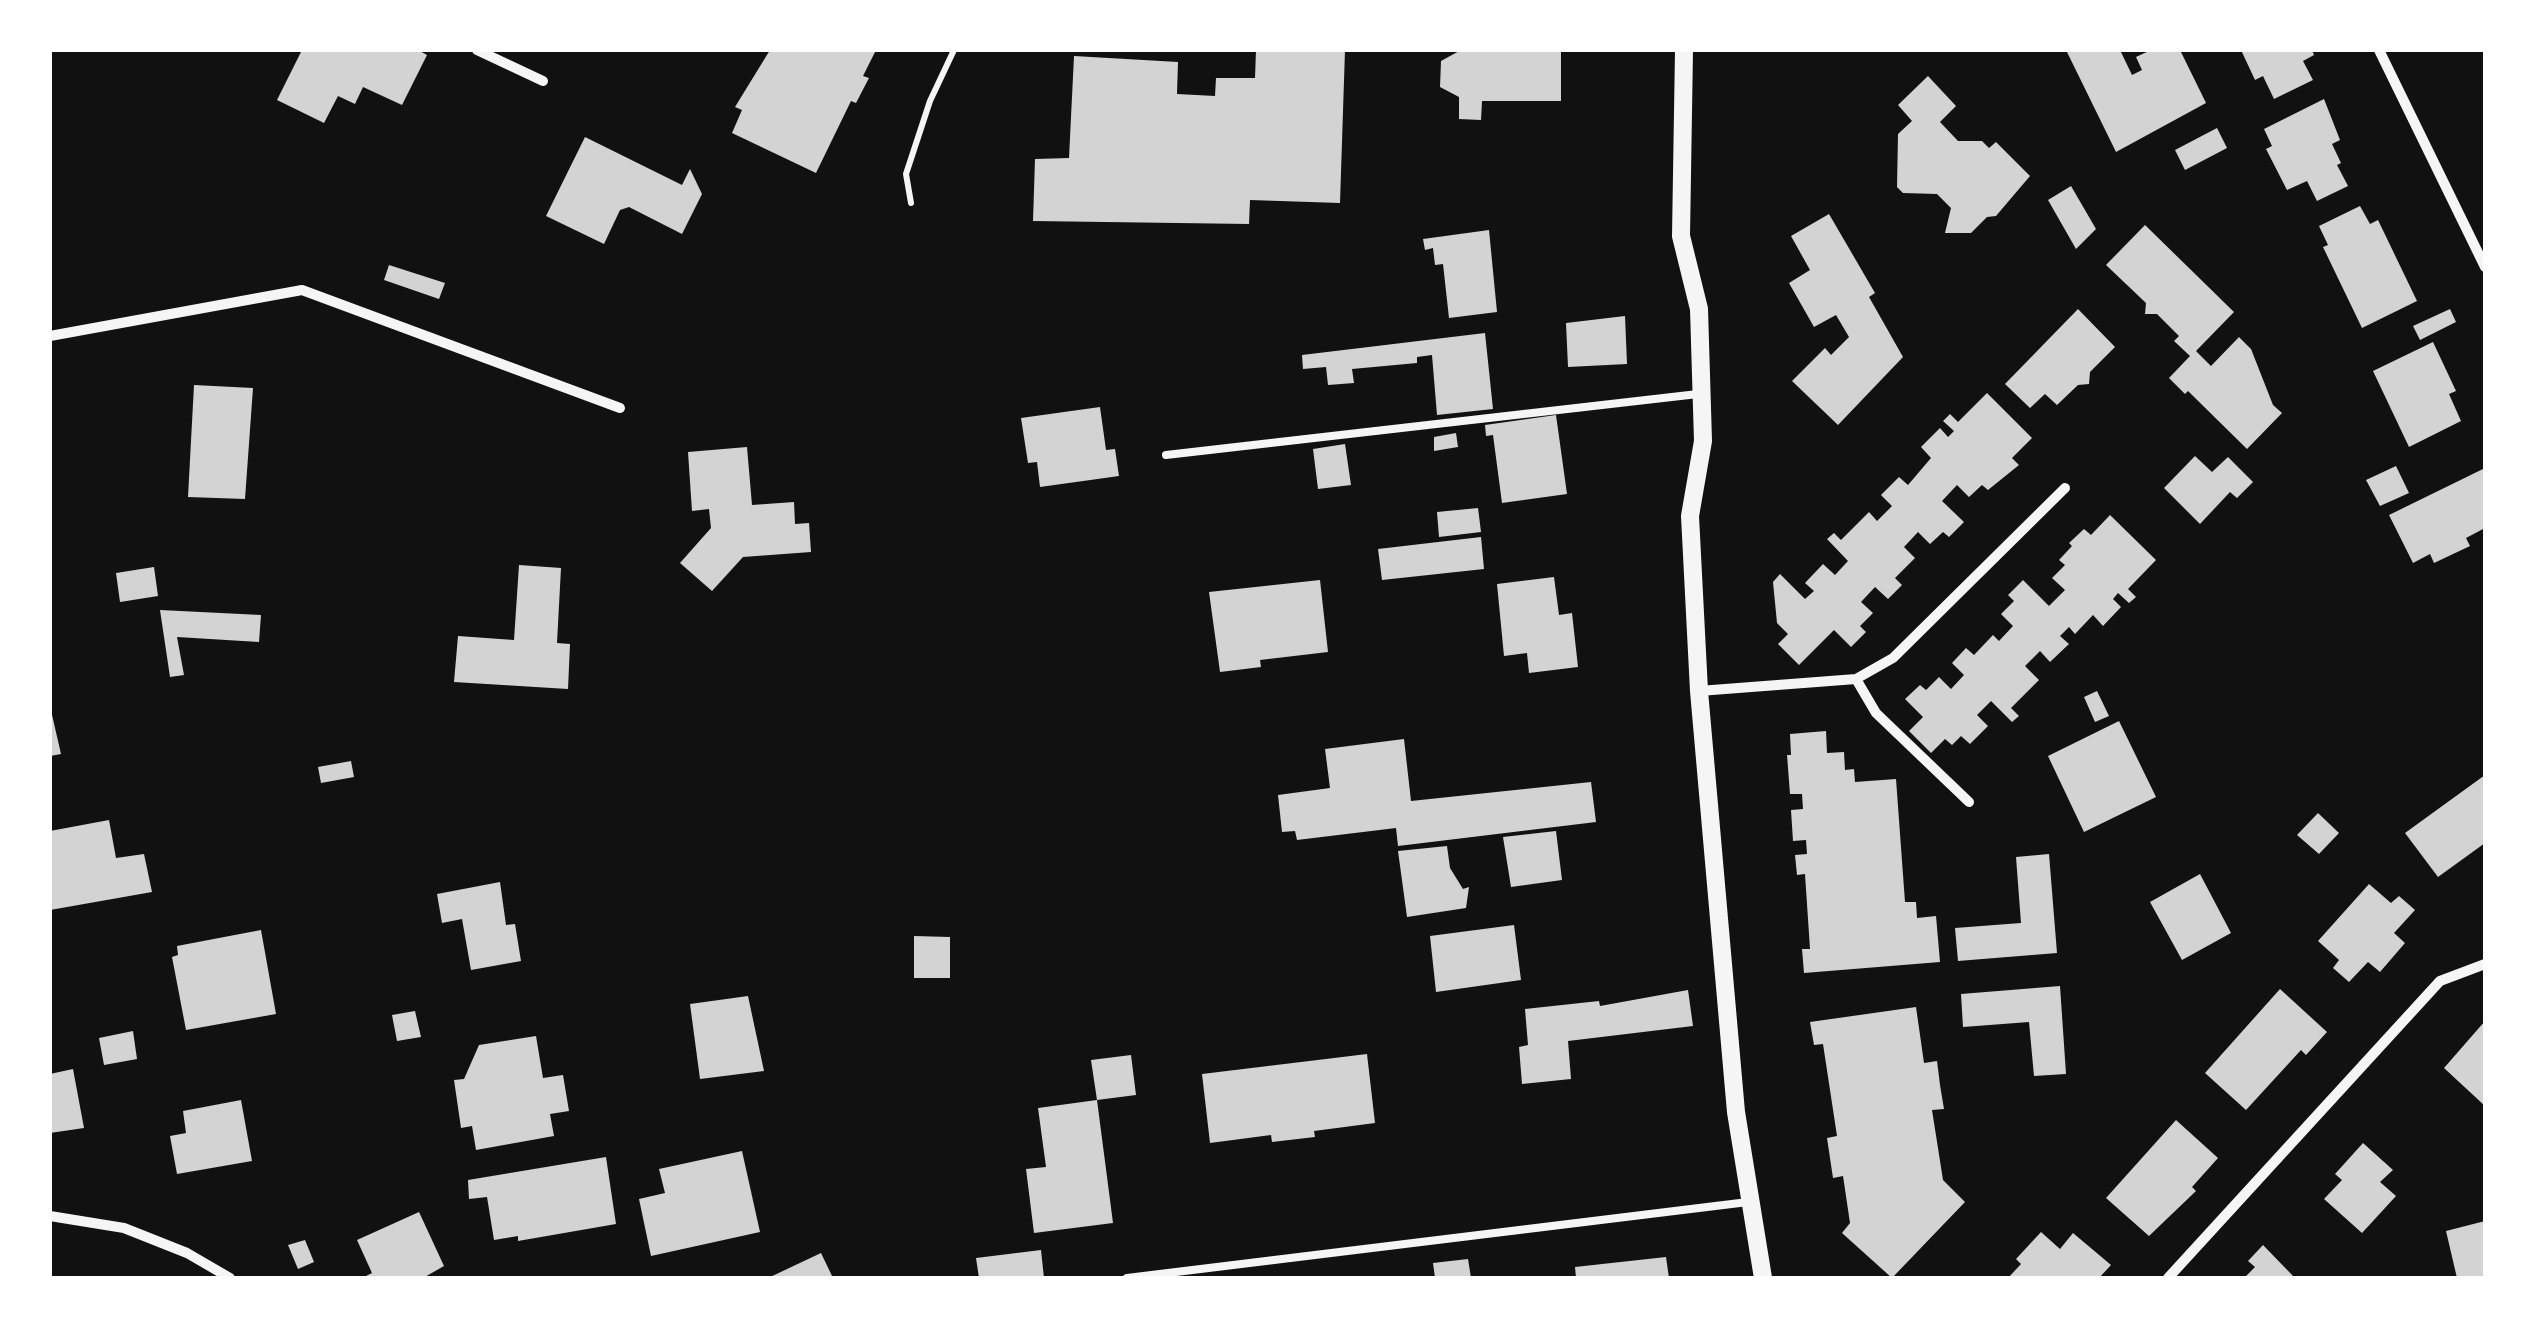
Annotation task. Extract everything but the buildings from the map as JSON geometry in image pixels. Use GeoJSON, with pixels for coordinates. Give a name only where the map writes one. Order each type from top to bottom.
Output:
{"type":"FeatureCollection","features":[{"type":"Feature","properties":{"kind":"street"},"geometry":{"type":"LineString","coordinates":[[477,50],[542,81]]}},
{"type":"Feature","properties":{"kind":"street"},"geometry":{"type":"LineString","coordinates":[[1684,50],[1681,236],[1699,310],[1701,394],[1702,441],[1690,516],[1698,690],[1748,1202],[1763,1278]]}},
{"type":"Feature","properties":{"kind":"street"},"geometry":{"type":"LineString","coordinates":[[2379,50],[2485,267]]}},
{"type":"Feature","properties":{"kind":"street"},"geometry":{"type":"LineString","coordinates":[[50,336],[302,290],[620,408]]}},
{"type":"Feature","properties":{"kind":"street"},"geometry":{"type":"LineString","coordinates":[[1698,690],[1856,679],[1893,658],[2065,488]]}},
{"type":"Feature","properties":{"kind":"street"},"geometry":{"type":"LineString","coordinates":[[1856,679],[1876,713],[1969,802]]}},
{"type":"Feature","properties":{"kind":"street"},"geometry":{"type":"LineString","coordinates":[[2168,1278],[2440,981],[2485,964]]}},
{"type":"Feature","properties":{"kind":"street"},"geometry":{"type":"LineString","coordinates":[[50,1216],[124,1228],[187,1253],[230,1278]]}},
{"type":"Feature","properties":{"kind":"lane"},"geometry":{"type":"LineString","coordinates":[[1166,455],[1701,394]]}},
{"type":"Feature","properties":{"kind":"lane"},"geometry":{"type":"LineString","coordinates":[[1127,1278],[1748,1202]]}},
{"type":"Feature","properties":{"kind":"path"},"geometry":{"type":"LineString","coordinates":[[911,203],[906,174],[930,100],[954,50]]}}]}
